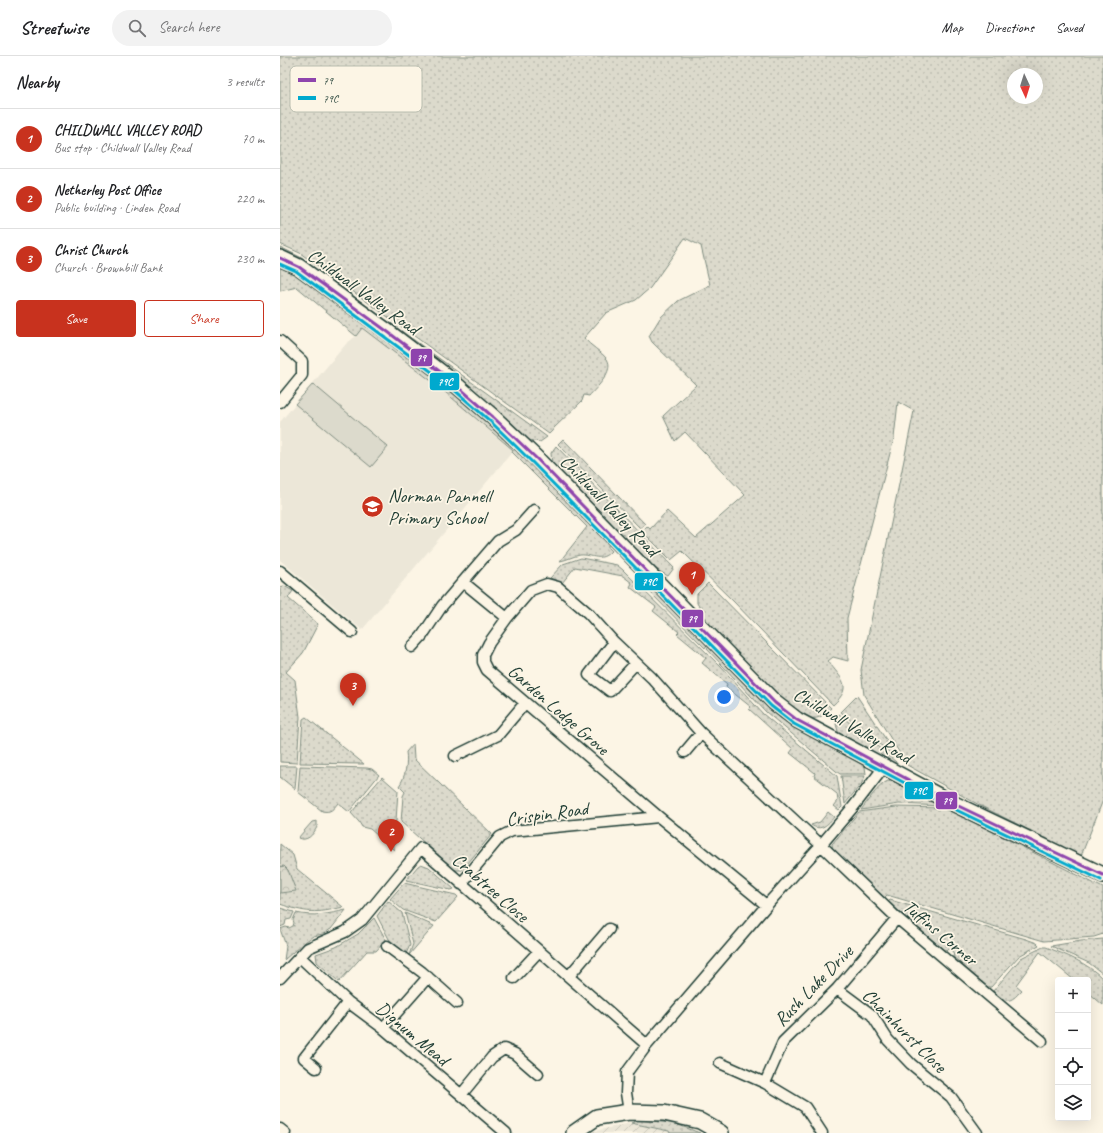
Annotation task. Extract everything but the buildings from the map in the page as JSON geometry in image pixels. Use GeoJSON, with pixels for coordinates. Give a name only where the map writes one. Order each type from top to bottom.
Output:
{"type":"FeatureCollection","features":[{"type":"Feature","properties":{"kind":"main road","name":"Childwall Valley Road"},"geometry":{"type":"LineString","coordinates":[[280,258],[299,267],[388,332],[447,377],[493,417],[536,458],[775,703],[797,720],[983,818],[1103,875]]}},
{"type":"Feature","properties":{"kind":"main road"},"geometry":{"type":"LineString","coordinates":[[574,1133],[597,1117],[628,1112],[664,1113],[700,1121],[721,1133]]}},
{"type":"Feature","properties":{"kind":"street"},"geometry":{"type":"LineString","coordinates":[[280,341],[302,361],[302,375],[280,402]]}},
{"type":"Feature","properties":{"kind":"street"},"geometry":{"type":"LineString","coordinates":[[412,647],[422,636],[442,606],[498,541],[516,530],[534,510]]}},
{"type":"Feature","properties":{"kind":"street"},"geometry":{"type":"LineString","coordinates":[[280,571],[352,632]]}},
{"type":"Feature","properties":{"kind":"street"},"geometry":{"type":"LineString","coordinates":[[463,582],[507,618]]}},
{"type":"Feature","properties":{"kind":"street","name":"Garden Lodge Grove"},"geometry":{"type":"LineString","coordinates":[[766,905],[659,817],[487,670],[482,662],[483,655],[489,643],[507,618],[531,590],[547,584],[558,586],[588,613],[614,642],[652,678],[701,733],[821,845]]}},
{"type":"Feature","properties":{"kind":"street"},"geometry":{"type":"LineString","coordinates":[[614,642],[588,675],[610,691],[636,662]]}},
{"type":"Feature","properties":{"kind":"street"},"geometry":{"type":"LineString","coordinates":[[454,756],[498,735],[526,703]]}},
{"type":"Feature","properties":{"kind":"street"},"geometry":{"type":"LineString","coordinates":[[685,752],[701,733]]}},
{"type":"Feature","properties":{"kind":"street"},"geometry":{"type":"LineString","coordinates":[[628,1112],[626,1093],[628,1072],[647,1045],[766,905],[821,845],[884,767]]}},
{"type":"Feature","properties":{"kind":"street","name":"Crispin Road"},"geometry":{"type":"LineString","coordinates":[[461,884],[500,837],[512,831],[659,817]]}},
{"type":"Feature","properties":{"kind":"street","name":"Tuffins Corner"},"geometry":{"type":"LineString","coordinates":[[821,845],[898,918],[1042,1041]]}},
{"type":"Feature","properties":{"kind":"street","name":"Crabtree Close"},"geometry":{"type":"LineString","coordinates":[[300,957],[308,948],[345,932],[362,920],[421,848],[647,1045]]}},
{"type":"Feature","properties":{"kind":"street","name":"Rush Lake Drive"},"geometry":{"type":"LineString","coordinates":[[765,1083],[783,1042],[837,989],[898,918]]}},
{"type":"Feature","properties":{"kind":"street"},"geometry":{"type":"LineString","coordinates":[[569,976],[609,929]]}},
{"type":"Feature","properties":{"kind":"street"},"geometry":{"type":"LineString","coordinates":[[387,946],[457,1003]]}},
{"type":"Feature","properties":{"kind":"street"},"geometry":{"type":"LineString","coordinates":[[514,978],[539,951]]}},
{"type":"Feature","properties":{"kind":"street"},"geometry":{"type":"LineString","coordinates":[[280,978],[300,957]]}},
{"type":"Feature","properties":{"kind":"street","name":"Dignum Mead"},"geometry":{"type":"LineString","coordinates":[[300,957],[348,1002],[383,1028],[506,1133]]}},
{"type":"Feature","properties":{"kind":"street"},"geometry":{"type":"LineString","coordinates":[[383,1028],[428,978]]}},
{"type":"Feature","properties":{"kind":"street","name":"Chainhurst Close"},"geometry":{"type":"LineString","coordinates":[[837,989],[872,1015],[888,1040],[911,1064],[951,1097],[977,1133]]}},
{"type":"Feature","properties":{"kind":"street"},"geometry":{"type":"LineString","coordinates":[[316,1068],[304,1058],[348,1002]]}},
{"type":"Feature","properties":{"kind":"street"},"geometry":{"type":"LineString","coordinates":[[461,1095],[492,1057],[504,1049],[515,1054],[538,1074]]}},
{"type":"Feature","properties":{"kind":"street"},"geometry":{"type":"LineString","coordinates":[[720,1063],[765,1083],[805,1107],[822,1133]]}},
{"type":"Feature","properties":{"kind":"street"},"geometry":{"type":"LineString","coordinates":[[280,1129],[285,1133]]}},
{"type":"Feature","properties":{"kind":"shaded area","name":"Norman Pannell Primary School"},"geometry":{"type":"Polygon","coordinates":[[[362,328],[438,386],[513,451],[362,630],[280,560],[280,422],[346,344],[356,336],[362,328]]]}},
{"type":"Feature","properties":{"kind":"shaded area"},"geometry":{"type":"Polygon","coordinates":[[[631,1123],[669,1131],[670,1133],[586,1133],[631,1123]]]}},
{"type":"Feature","properties":{"kind":"green space"},"geometry":{"type":"Polygon","coordinates":[[[280,56],[1103,56],[1103,800],[1081,856],[981,806],[907,765],[864,695],[861,670],[914,411],[898,402],[894,438],[847,618],[848,661],[833,657],[828,661],[841,678],[844,687],[843,693],[833,705],[734,602],[682,551],[671,560],[642,531],[647,526],[650,529],[667,511],[696,538],[745,495],[685,432],[675,441],[663,416],[696,385],[652,342],[649,336],[660,318],[678,301],[710,285],[701,246],[685,238],[650,288],[636,300],[606,313],[584,338],[607,359],[609,369],[604,379],[596,389],[589,396],[584,395],[582,401],[549,434],[300,253],[280,244],[280,56]]]}},
{"type":"Feature","properties":{"kind":"green space"},"geometry":{"type":"Polygon","coordinates":[[[280,247],[300,257],[547,437],[540,442],[528,440],[286,253],[280,251],[280,247]]]}},
{"type":"Feature","properties":{"kind":"green space"},"geometry":{"type":"Polygon","coordinates":[[[280,267],[299,276],[419,362],[513,443],[610,543],[608,548],[611,551],[603,557],[580,555],[560,561],[587,527],[512,452],[513,450],[438,386],[362,328],[356,336],[297,287],[280,291],[280,267]]]}},
{"type":"Feature","properties":{"kind":"green space"},"geometry":{"type":"Polygon","coordinates":[[[313,384],[388,447],[371,467],[295,404],[313,384]]]}},
{"type":"Feature","properties":{"kind":"green space"},"geometry":{"type":"Polygon","coordinates":[[[563,439],[645,524],[640,528],[558,444],[563,439]]]}},
{"type":"Feature","properties":{"kind":"green space"},"geometry":{"type":"Polygon","coordinates":[[[556,446],[674,568],[668,576],[659,571],[643,558],[552,464],[551,453],[556,446]]]}},
{"type":"Feature","properties":{"kind":"green space"},"geometry":{"type":"Polygon","coordinates":[[[581,558],[617,565],[623,570],[721,667],[763,714],[837,776],[842,807],[839,810],[834,806],[838,801],[837,794],[814,776],[815,773],[790,753],[793,749],[749,709],[751,707],[726,687],[727,684],[702,663],[706,658],[677,634],[679,632],[653,611],[656,607],[630,587],[632,583],[623,576],[575,567],[562,583],[550,578],[563,564],[581,558]]]}},
{"type":"Feature","properties":{"kind":"green space"},"geometry":{"type":"Polygon","coordinates":[[[708,583],[831,708],[819,717],[810,718],[801,714],[773,691],[741,659],[705,622],[706,619],[697,603],[697,594],[708,583]]]}},
{"type":"Feature","properties":{"kind":"green space"},"geometry":{"type":"Polygon","coordinates":[[[647,584],[708,643],[705,648],[645,587],[647,584]]]}},
{"type":"Feature","properties":{"kind":"green space"},"geometry":{"type":"Polygon","coordinates":[[[284,586],[293,591],[288,598],[318,624],[303,653],[286,672],[295,680],[300,717],[297,763],[280,762],[280,587],[284,586]]]}},
{"type":"Feature","properties":{"kind":"green space"},"geometry":{"type":"Polygon","coordinates":[[[710,645],[780,718],[866,765],[866,774],[840,774],[836,771],[766,712],[707,649],[710,645]]]}},
{"type":"Feature","properties":{"kind":"green space"},"geometry":{"type":"Polygon","coordinates":[[[857,696],[897,756],[896,758],[841,712],[857,696]]]}},
{"type":"Feature","properties":{"kind":"green space"},"geometry":{"type":"Polygon","coordinates":[[[839,714],[896,762],[895,767],[839,735],[836,724],[839,714]]]}},
{"type":"Feature","properties":{"kind":"green space"},"geometry":{"type":"Polygon","coordinates":[[[306,717],[364,764],[300,763],[303,719],[306,717]]]}},
{"type":"Feature","properties":{"kind":"green space"},"geometry":{"type":"Polygon","coordinates":[[[413,744],[414,759],[492,834],[462,870],[455,870],[401,822],[403,796],[405,792],[399,786],[406,770],[406,752],[413,744]]]}},
{"type":"Feature","properties":{"kind":"green space"},"geometry":{"type":"Polygon","coordinates":[[[280,766],[297,766],[295,789],[280,777],[280,766]]]}},
{"type":"Feature","properties":{"kind":"green space"},"geometry":{"type":"Polygon","coordinates":[[[300,766],[367,768],[372,769],[379,775],[349,812],[338,803],[332,810],[322,811],[298,792],[300,766]]]}},
{"type":"Feature","properties":{"kind":"green space"},"geometry":{"type":"Polygon","coordinates":[[[841,776],[865,776],[862,783],[845,804],[841,776]]]}},
{"type":"Feature","properties":{"kind":"green space"},"geometry":{"type":"Polygon","coordinates":[[[382,777],[398,791],[394,850],[370,829],[362,827],[351,813],[382,777]]]}},
{"type":"Feature","properties":{"kind":"green space"},"geometry":{"type":"Polygon","coordinates":[[[888,781],[896,782],[942,806],[899,804],[861,810],[877,789],[888,781]]]}},
{"type":"Feature","properties":{"kind":"green space"},"geometry":{"type":"Polygon","coordinates":[[[896,807],[946,808],[1103,888],[1103,934],[1094,937],[1044,941],[887,895],[884,898],[833,851],[832,844],[859,812],[896,807]]]}},
{"type":"Feature","properties":{"kind":"green space"},"geometry":{"type":"Polygon","coordinates":[[[828,812],[834,817],[827,824],[818,828],[811,825],[820,822],[828,812]]]}},
{"type":"Feature","properties":{"kind":"green space"},"geometry":{"type":"Polygon","coordinates":[[[317,821],[317,827],[312,835],[304,839],[298,838],[312,822],[317,821]]]}},
{"type":"Feature","properties":{"kind":"green space"},"geometry":{"type":"Polygon","coordinates":[[[280,844],[293,855],[297,869],[343,907],[311,912],[280,904],[280,844]]]}},
{"type":"Feature","properties":{"kind":"green space"},"geometry":{"type":"Polygon","coordinates":[[[421,864],[429,867],[454,889],[451,890],[406,880],[421,864]]]}},
{"type":"Feature","properties":{"kind":"green space"},"geometry":{"type":"Polygon","coordinates":[[[284,866],[288,870],[296,891],[280,893],[280,867],[284,866]]]}},
{"type":"Feature","properties":{"kind":"green space"},"geometry":{"type":"Polygon","coordinates":[[[404,883],[456,895],[458,897],[436,922],[403,910],[390,899],[404,883]]]}},
{"type":"Feature","properties":{"kind":"green space"},"geometry":{"type":"Polygon","coordinates":[[[890,900],[1026,939],[1039,945],[1019,956],[991,987],[988,987],[954,958],[953,952],[949,949],[944,950],[888,902],[890,900]]]}},
{"type":"Feature","properties":{"kind":"green space"},"geometry":{"type":"Polygon","coordinates":[[[388,901],[402,913],[410,945],[406,954],[389,939],[377,916],[388,901]]]}},
{"type":"Feature","properties":{"kind":"green space"},"geometry":{"type":"Polygon","coordinates":[[[280,908],[294,912],[291,919],[286,920],[285,925],[280,927],[280,908]]]}},
{"type":"Feature","properties":{"kind":"green space"},"geometry":{"type":"Polygon","coordinates":[[[346,910],[331,929],[323,934],[313,936],[284,960],[286,946],[280,929],[293,926],[293,920],[296,913],[309,915],[333,913],[346,910]]]}},
{"type":"Feature","properties":{"kind":"green space"},"geometry":{"type":"Polygon","coordinates":[[[405,913],[434,926],[409,955],[413,944],[405,913]]]}},
{"type":"Feature","properties":{"kind":"green space"},"geometry":{"type":"Polygon","coordinates":[[[374,918],[386,940],[376,951],[367,951],[339,982],[317,962],[316,954],[336,947],[358,934],[374,918]]]}},
{"type":"Feature","properties":{"kind":"green space"},"geometry":{"type":"Polygon","coordinates":[[[1103,939],[1103,974],[1089,963],[1051,946],[1081,941],[1103,939]]]}},
{"type":"Feature","properties":{"kind":"green space"},"geometry":{"type":"Polygon","coordinates":[[[1043,947],[1046,947],[1091,968],[1103,979],[1103,1005],[1091,995],[1091,977],[1070,977],[1040,952],[1016,985],[1022,990],[1011,1000],[1005,1000],[993,991],[1021,958],[1043,947]]]}},
{"type":"Feature","properties":{"kind":"green space"},"geometry":{"type":"Polygon","coordinates":[[[639,1120],[673,1123],[700,1133],[670,1133],[669,1131],[631,1123],[639,1120]]]}},
{"type":"Feature","properties":{"kind":"transit line","name":"79"},"geometry":{"type":"LineString","coordinates":[[280,258],[299,267],[388,332],[447,377],[493,417],[536,458],[775,703],[797,720],[948,801],[1103,875]]}},
{"type":"Feature","properties":{"kind":"transit line","name":"79C"},"geometry":{"type":"LineString","coordinates":[[280,264],[296,271],[444,381],[490,421],[771,706],[794,724],[946,805],[1101,880]]}},
{"type":"Feature","properties":{"kind":"place","name":"Norman Pannell Primary School"},"geometry":{"type":"Point","coordinates":[373,506]}},
{"type":"Feature","properties":{"kind":"place","name":"CHILDWALL VALLEY ROAD"},"geometry":{"type":"Point","coordinates":[692,595]}},
{"type":"Feature","properties":{"kind":"place","name":"Christ Church"},"geometry":{"type":"Point","coordinates":[353,706]}},
{"type":"Feature","properties":{"kind":"place","name":"Netherley Post Office"},"geometry":{"type":"Point","coordinates":[391,852]}}]}
